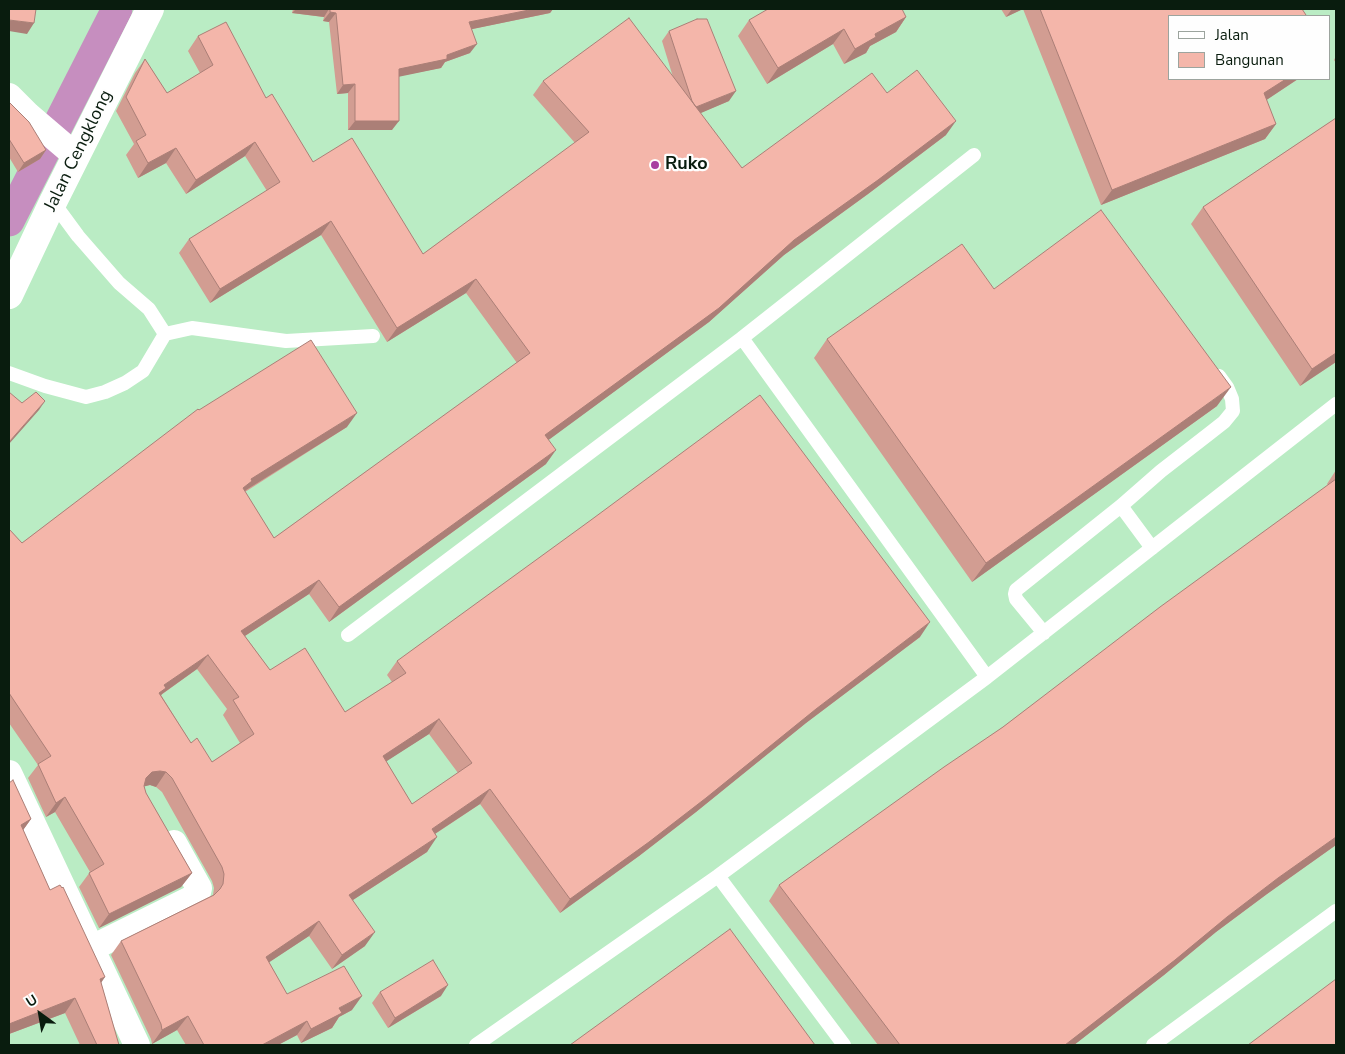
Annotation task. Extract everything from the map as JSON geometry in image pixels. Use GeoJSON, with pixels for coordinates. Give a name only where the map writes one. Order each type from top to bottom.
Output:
{"type":"FeatureCollection","features":[{"type":"Feature","properties":{"kind":"main road","name":"Jalan Cengklong"},"geometry":{"type":"LineString","coordinates":[[9,295],[53,202],[61,142],[150,9]]}},
{"type":"Feature","properties":{"kind":"street"},"geometry":{"type":"LineString","coordinates":[[9,96],[61,142]]}},
{"type":"Feature","properties":{"kind":"street"},"geometry":{"type":"LineString","coordinates":[[9,773],[137,1045]]}},
{"type":"Feature","properties":{"kind":"street"},"geometry":{"type":"LineString","coordinates":[[92,948],[197,896],[199,888],[164,825]]}},
{"type":"Feature","properties":{"kind":"lane"},"geometry":{"type":"LineString","coordinates":[[348,636],[742,338],[974,155]]}},
{"type":"Feature","properties":{"kind":"lane"},"geometry":{"type":"LineString","coordinates":[[53,202],[78,236],[118,283],[149,309],[165,334]]}},
{"type":"Feature","properties":{"kind":"lane"},"geometry":{"type":"LineString","coordinates":[[9,373],[45,386],[86,397],[112,389],[143,371],[165,334],[192,328],[286,341],[373,336]]}},
{"type":"Feature","properties":{"kind":"lane"},"geometry":{"type":"LineString","coordinates":[[742,338],[986,677]]}},
{"type":"Feature","properties":{"kind":"lane"},"geometry":{"type":"LineString","coordinates":[[1044,633],[1016,599],[1016,590],[1121,506],[1161,471],[1210,434],[1234,411],[1227,387],[1210,364]]}},
{"type":"Feature","properties":{"kind":"lane"},"geometry":{"type":"LineString","coordinates":[[476,1045],[718,876],[986,677],[1336,404]]}},
{"type":"Feature","properties":{"kind":"lane"},"geometry":{"type":"LineString","coordinates":[[1121,506],[1152,548]]}},
{"type":"Feature","properties":{"kind":"lane"},"geometry":{"type":"LineString","coordinates":[[718,876],[844,1045]]}},
{"type":"Feature","properties":{"kind":"lane"},"geometry":{"type":"LineString","coordinates":[[1153,1045],[1336,912]]}},
{"type":"Feature","properties":{"kind":"building"},"geometry":{"type":"Polygon","coordinates":[[[9,9],[36,9],[34,23],[9,20],[9,9]]]}},
{"type":"Feature","properties":{"kind":"building"},"geometry":{"type":"Polygon","coordinates":[[[330,9],[534,9],[469,22],[477,44],[447,55],[447,59],[399,69],[399,121],[355,121],[355,84],[343,85],[336,13],[330,12],[330,9]]]}},
{"type":"Feature","properties":{"kind":"building"},"geometry":{"type":"Polygon","coordinates":[[[768,9],[902,9],[906,17],[875,34],[876,37],[855,49],[844,29],[778,68],[749,20],[768,9]]]}},
{"type":"Feature","properties":{"kind":"building"},"geometry":{"type":"Polygon","coordinates":[[[1040,9],[1302,9],[1306,15],[1168,15],[1168,80],[1284,80],[1264,93],[1276,124],[1112,190],[1040,9]]]}},
{"type":"Feature","properties":{"kind":"building"},"geometry":{"type":"Polygon","coordinates":[[[629,18],[742,168],[872,73],[887,93],[917,70],[956,121],[794,240],[719,308],[545,435],[556,450],[339,607],[319,580],[241,631],[270,670],[305,648],[345,712],[406,673],[397,661],[760,395],[930,622],[816,709],[649,842],[570,899],[490,789],[432,829],[437,837],[349,895],[375,932],[342,955],[319,921],[266,957],[287,994],[344,966],[362,996],[339,1008],[342,1013],[311,1029],[307,1021],[262,1045],[204,1045],[188,1016],[162,1030],[161,1024],[121,941],[214,895],[223,884],[224,874],[222,867],[172,778],[166,772],[152,772],[146,778],[144,786],[146,793],[192,873],[109,914],[89,873],[104,864],[65,797],[56,803],[38,764],[51,756],[9,693],[9,529],[22,543],[198,409],[311,340],[357,413],[251,479],[252,481],[243,488],[274,538],[530,353],[476,279],[397,328],[331,221],[220,289],[189,239],[280,182],[255,142],[196,180],[176,148],[148,163],[136,141],[146,135],[126,97],[145,59],[167,93],[213,65],[198,36],[226,22],[266,98],[272,94],[313,162],[352,138],[423,254],[589,132],[543,81],[629,18]],[[208,655],[164,685],[166,688],[159,693],[191,743],[197,738],[212,762],[254,734],[233,700],[239,697],[208,655]],[[439,719],[383,756],[412,804],[472,763],[439,719]]]}},
{"type":"Feature","properties":{"kind":"building"},"geometry":{"type":"Polygon","coordinates":[[[697,19],[707,19],[736,91],[696,107],[692,101],[669,31],[697,19]]]}},
{"type":"Feature","properties":{"kind":"building"},"geometry":{"type":"Polygon","coordinates":[[[9,102],[29,122],[46,150],[24,163],[9,139],[9,102]]]}},
{"type":"Feature","properties":{"kind":"building"},"geometry":{"type":"Polygon","coordinates":[[[1336,118],[1336,353],[1312,369],[1203,207],[1336,118]]]}},
{"type":"Feature","properties":{"kind":"building"},"geometry":{"type":"Polygon","coordinates":[[[1101,210],[1231,387],[986,563],[827,339],[962,244],[994,289],[1101,210]]]}},
{"type":"Feature","properties":{"kind":"building"},"geometry":{"type":"Polygon","coordinates":[[[9,392],[22,403],[36,392],[45,401],[9,442],[9,392]]]}},
{"type":"Feature","properties":{"kind":"building"},"geometry":{"type":"Polygon","coordinates":[[[1336,479],[1336,837],[1227,917],[1175,960],[1065,1045],[900,1045],[779,885],[1003,727],[1160,607],[1336,479]]]}},
{"type":"Feature","properties":{"kind":"building"},"geometry":{"type":"Polygon","coordinates":[[[13,780],[31,819],[21,825],[50,890],[60,885],[63,887],[105,977],[100,979],[119,1045],[97,1045],[75,998],[9,1024],[9,783],[13,780]]]}},
{"type":"Feature","properties":{"kind":"building"},"geometry":{"type":"Polygon","coordinates":[[[730,929],[815,1045],[570,1045],[730,929]]]}},
{"type":"Feature","properties":{"kind":"building"},"geometry":{"type":"Polygon","coordinates":[[[433,960],[448,985],[395,1018],[380,992],[433,960]]]}},
{"type":"Feature","properties":{"kind":"building"},"geometry":{"type":"Polygon","coordinates":[[[1336,979],[1336,1045],[1248,1045],[1336,979]]]}},
{"type":"Feature","properties":{"kind":"waterway"},"geometry":{"type":"LineString","coordinates":[[9,221],[117,9]]}},
{"type":"Feature","properties":{"kind":"place","name":"Ruko"},"geometry":{"type":"Point","coordinates":[655,165]}}]}
